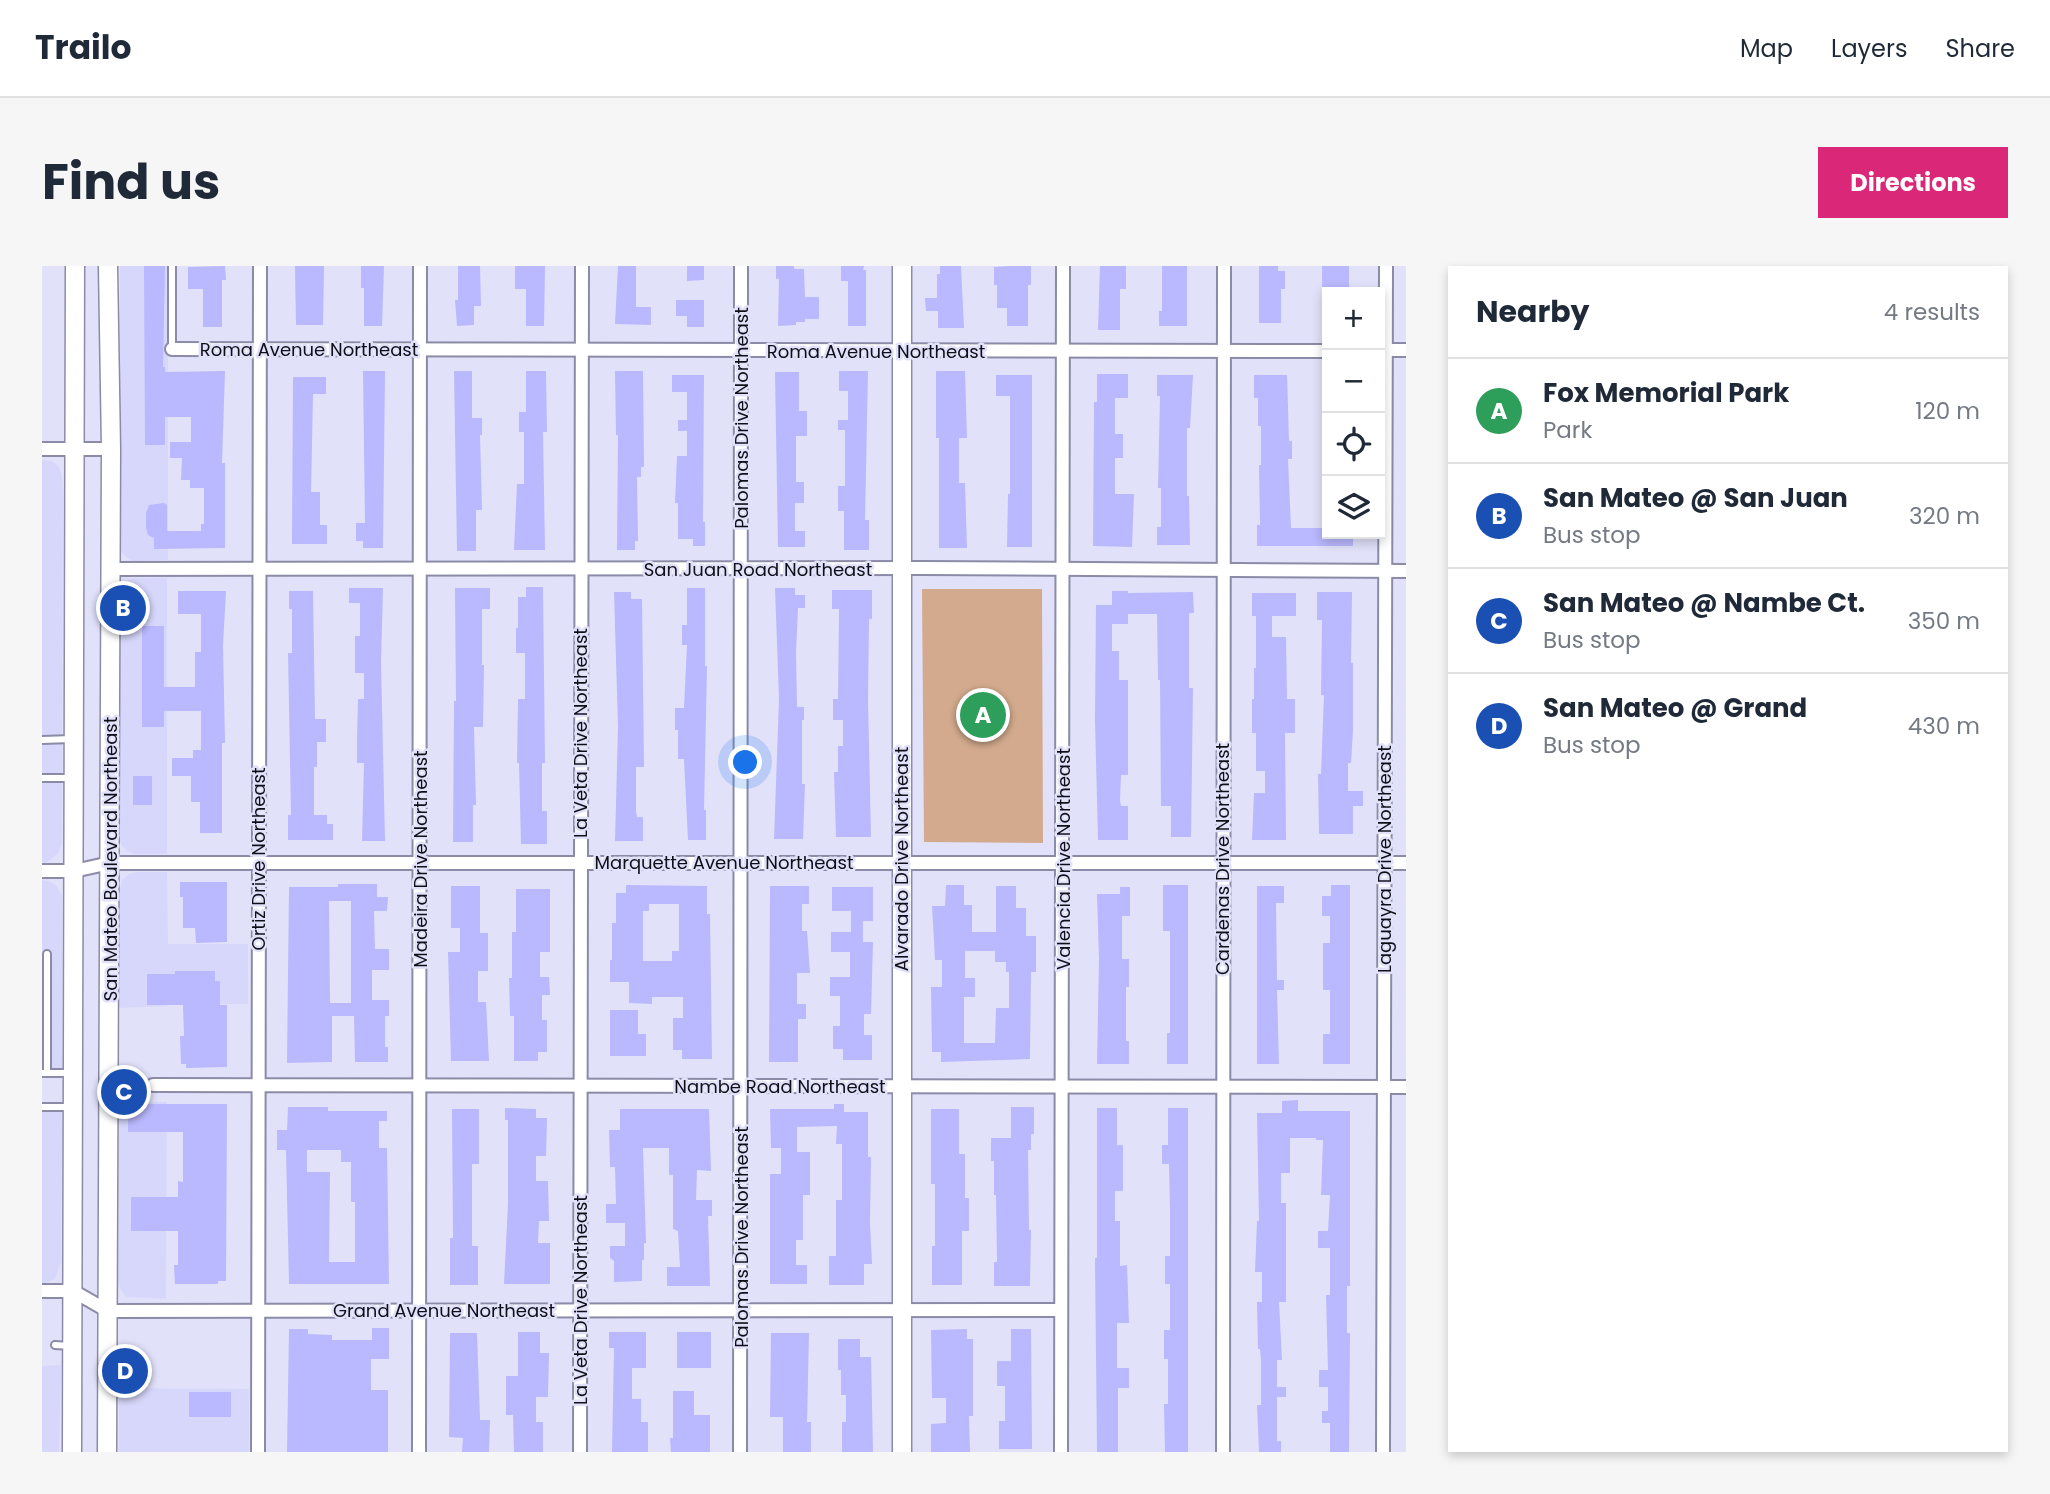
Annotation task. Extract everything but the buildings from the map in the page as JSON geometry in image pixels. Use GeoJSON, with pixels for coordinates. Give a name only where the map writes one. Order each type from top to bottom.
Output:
{"type":"FeatureCollection","features":[{"type":"Feature","properties":{"kind":"main road","name":"San Mateo Boulevard Northeast"},"geometry":{"type":"LineString","coordinates":[[72,1452],[66,1420],[64,1346],[73,1291],[75,266]]}},
{"type":"Feature","properties":{"kind":"main road","name":"San Mateo Boulevard Northeast"},"geometry":{"type":"LineString","coordinates":[[107,1452],[111,449],[108,266]]}},
{"type":"Feature","properties":{"kind":"main road","name":"Alvarado Drive Northeast"},"geometry":{"type":"LineString","coordinates":[[902,266],[902,1452]]}},
{"type":"Feature","properties":{"kind":"street","name":"Ortiz Drive Northeast"},"geometry":{"type":"LineString","coordinates":[[258,1452],[260,266]]}},
{"type":"Feature","properties":{"kind":"street","name":"Madeira Drive Northeast"},"geometry":{"type":"LineString","coordinates":[[419,1452],[421,266]]}},
{"type":"Feature","properties":{"kind":"street","name":"La Veta Drive Northeast"},"geometry":{"type":"LineString","coordinates":[[580,1452],[582,266]]}},
{"type":"Feature","properties":{"kind":"street","name":"Palomas Drive Northeast"},"geometry":{"type":"LineString","coordinates":[[740,1452],[741,266]]}},
{"type":"Feature","properties":{"kind":"street","name":"Valencia Drive Northeast"},"geometry":{"type":"LineString","coordinates":[[1061,1452],[1063,266]]}},
{"type":"Feature","properties":{"kind":"street","name":"Cardenas Drive Northeast"},"geometry":{"type":"LineString","coordinates":[[1223,1452],[1224,266]]}},
{"type":"Feature","properties":{"kind":"street","name":"Laguayra Drive Northeast"},"geometry":{"type":"LineString","coordinates":[[1384,287],[1385,266]]}},
{"type":"Feature","properties":{"kind":"street","name":"Roma Avenue Northeast"},"geometry":{"type":"LineString","coordinates":[[172,349],[1322,351]]}},
{"type":"Feature","properties":{"kind":"street"},"geometry":{"type":"LineString","coordinates":[[1385,350],[1406,350]]}},
{"type":"Feature","properties":{"kind":"street","name":"Laguayra Drive Northeast"},"geometry":{"type":"LineString","coordinates":[[1382,413],[1385,863],[1383,1452]]}},
{"type":"Feature","properties":{"kind":"street"},"geometry":{"type":"LineString","coordinates":[[42,449],[111,449]]}},
{"type":"Feature","properties":{"kind":"street","name":"San Juan Road Northeast"},"geometry":{"type":"LineString","coordinates":[[110,569],[901,568],[1406,571]]}},
{"type":"Feature","properties":{"kind":"street","name":"Marquette Avenue Northeast"},"geometry":{"type":"LineString","coordinates":[[42,871],[74,871],[110,863],[1406,863]]}},
{"type":"Feature","properties":{"kind":"street","name":"Nambe Road Northeast"},"geometry":{"type":"LineString","coordinates":[[153,1085],[1406,1087]]}},
{"type":"Feature","properties":{"kind":"street","name":"Grand Avenue Northeast"},"geometry":{"type":"LineString","coordinates":[[42,1291],[73,1291],[108,1311],[1061,1310]]}},
{"type":"Feature","properties":{"kind":"lane"},"geometry":{"type":"LineString","coordinates":[[172,266],[172,349]]}},
{"type":"Feature","properties":{"kind":"lane"},"geometry":{"type":"LineString","coordinates":[[42,740],[74,739]]}},
{"type":"Feature","properties":{"kind":"lane"},"geometry":{"type":"LineString","coordinates":[[42,778],[74,778]]}},
{"type":"Feature","properties":{"kind":"lane"},"geometry":{"type":"LineString","coordinates":[[47,954],[44,1073],[74,1073]]}},
{"type":"Feature","properties":{"kind":"lane"},"geometry":{"type":"LineString","coordinates":[[42,1107],[74,1107]]}},
{"type":"Feature","properties":{"kind":"lane"},"geometry":{"type":"LineString","coordinates":[[59,1452],[72,1452]]}},
{"type":"Feature","properties":{"kind":"shaded area"},"geometry":{"type":"Polygon","coordinates":[[[120,266],[177,266],[176,336],[168,338],[168,560],[134,561],[121,551],[119,541],[120,266]]]}},
{"type":"Feature","properties":{"kind":"shaded area"},"geometry":{"type":"Polygon","coordinates":[[[42,460],[53,461],[59,467],[63,500],[62,844],[58,853],[46,863],[42,862],[42,460]]]}},
{"type":"Feature","properties":{"kind":"shaded area"},"geometry":{"type":"Polygon","coordinates":[[[167,578],[167,854],[135,854],[126,851],[118,832],[118,597],[128,580],[167,578]]]}},
{"type":"Feature","properties":{"kind":"shaded area"},"geometry":{"type":"Polygon","coordinates":[[[922,589],[1042,589],[1043,843],[924,842],[922,589]]]}},
{"type":"Feature","properties":{"kind":"shaded area"},"geometry":{"type":"Polygon","coordinates":[[[137,872],[167,872],[168,944],[248,944],[248,1004],[168,1004],[119,1008],[119,895],[122,880],[137,872]]]}},
{"type":"Feature","properties":{"kind":"shaded area"},"geometry":{"type":"Polygon","coordinates":[[[42,880],[56,885],[62,896],[62,1070],[42,1070],[42,880]]]}},
{"type":"Feature","properties":{"kind":"shaded area"},"geometry":{"type":"Polygon","coordinates":[[[119,1102],[167,1102],[166,1299],[126,1297],[120,1289],[119,1102]]]}},
{"type":"Feature","properties":{"kind":"shaded area"},"geometry":{"type":"Polygon","coordinates":[[[42,1112],[62,1112],[61,1262],[55,1279],[46,1283],[42,1283],[42,1112]]]}},
{"type":"Feature","properties":{"kind":"shaded area"},"geometry":{"type":"Polygon","coordinates":[[[61,1365],[59,1452],[42,1452],[42,1366],[61,1365]]]}},
{"type":"Feature","properties":{"kind":"shaded area"},"geometry":{"type":"Polygon","coordinates":[[[119,1388],[249,1389],[249,1452],[119,1452],[119,1388]]]}},
{"type":"Feature","properties":{"kind":"place","name":"San Mateo @ San Juan"},"geometry":{"type":"Point","coordinates":[123,608]}},
{"type":"Feature","properties":{"kind":"place","name":"Fox Memorial Park"},"geometry":{"type":"Point","coordinates":[983,715]}},
{"type":"Feature","properties":{"kind":"place","name":"San Mateo @ Nambe Ct."},"geometry":{"type":"Point","coordinates":[124,1092]}},
{"type":"Feature","properties":{"kind":"place","name":"San Mateo @ Grand"},"geometry":{"type":"Point","coordinates":[125,1371]}}]}
